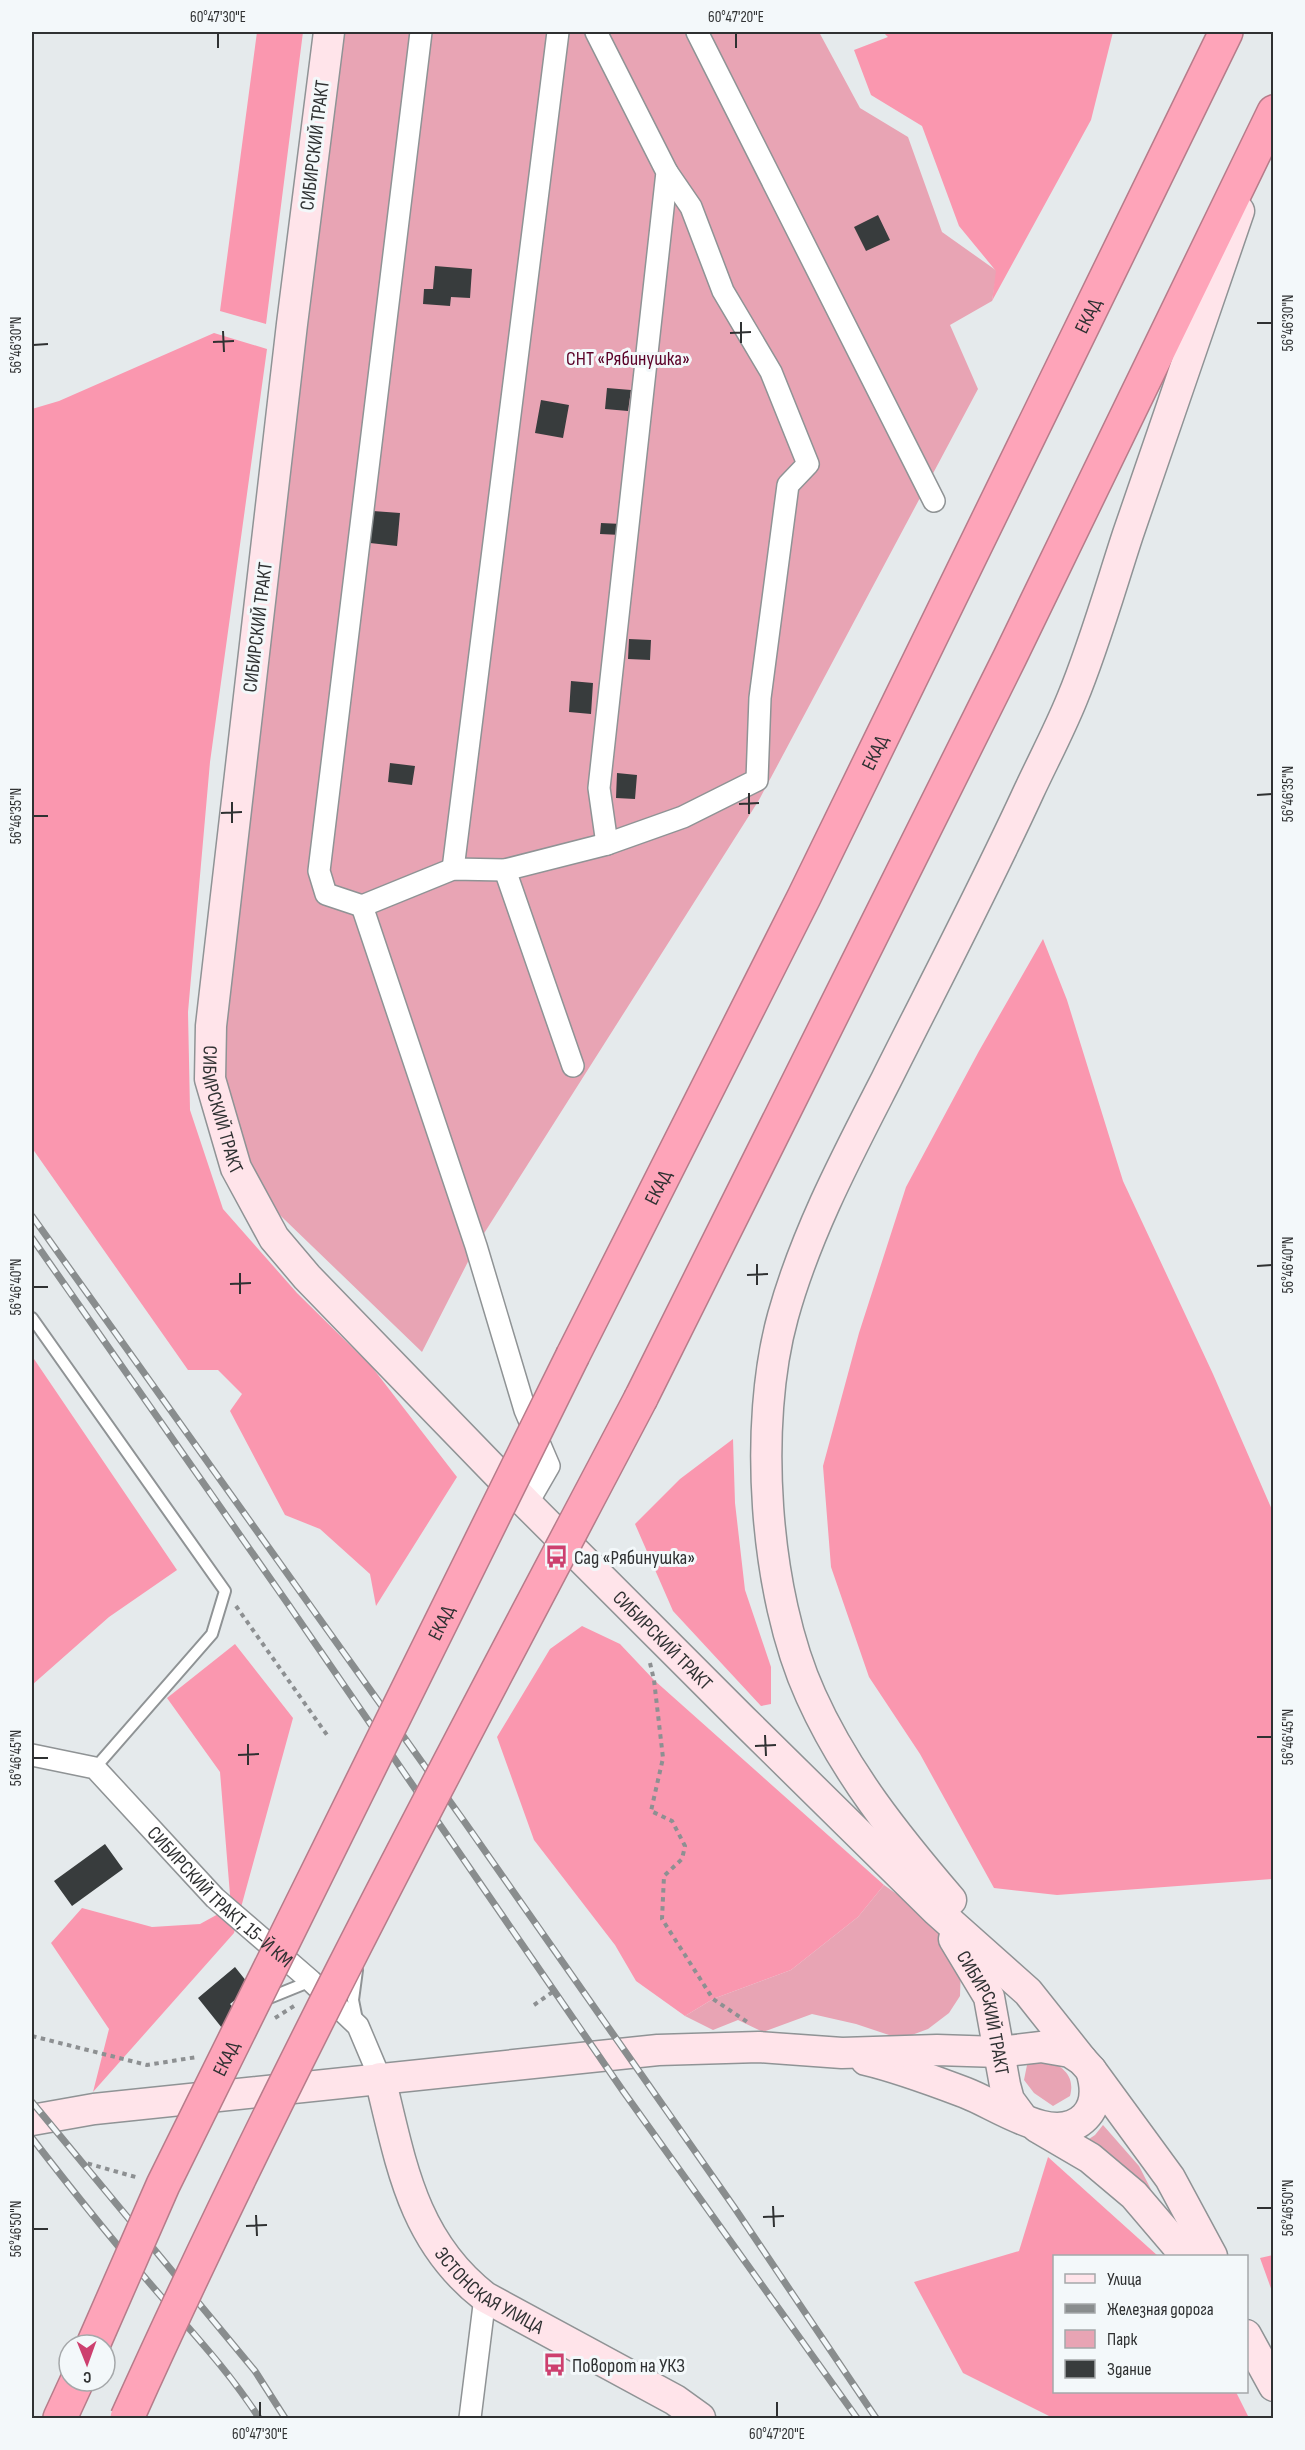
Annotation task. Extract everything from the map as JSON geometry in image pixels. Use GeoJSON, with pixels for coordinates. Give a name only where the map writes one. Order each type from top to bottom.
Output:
{"type":"FeatureCollection","features":[{"type":"Feature","properties":{"kind":"highway","name":"ЕКАД"},"geometry":{"type":"LineString","coordinates":[[98,2333],[168,2174],[573,1355],[804,897],[1226,32]]}},
{"type":"Feature","properties":{"kind":"highway"},"geometry":{"type":"LineString","coordinates":[[127,2418],[226,2208],[391,1873],[641,1398],[1010,657],[1272,114]]}},
{"type":"Feature","properties":{"kind":"highway"},"geometry":{"type":"LineString","coordinates":[[60,2418],[71,2393]]}},
{"type":"Feature","properties":{"kind":"main road","name":"СИБИРСКИЙ ТРАКТ"},"geometry":{"type":"LineString","coordinates":[[329,32],[292,324],[211,1026],[210,1079],[236,1168],[274,1238],[307,1277],[527,1504],[937,1911],[1028,1992],[1087,2065],[1170,2178],[1211,2255]]}},
{"type":"Feature","properties":{"kind":"main road"},"geometry":{"type":"LineString","coordinates":[[1028,1992],[904,1845],[836,1745],[809,1692],[784,1616],[776,1576],[766,1458],[768,1386],[782,1316],[804,1252],[835,1180],[992,870],[1072,699],[1272,114]]}},
{"type":"Feature","properties":{"kind":"main road","name":"СИБИРСКИЙ ТРАКТ"},"geometry":{"type":"LineString","coordinates":[[937,1911],[989,1997],[1005,2085],[1010,2100],[1028,2122],[1090,2158],[1134,2195],[1185,2255]]}},
{"type":"Feature","properties":{"kind":"main road"},"geometry":{"type":"LineString","coordinates":[[937,2050],[964,2038],[977,2022],[980,2001],[973,1969]]}},
{"type":"Feature","properties":{"kind":"main road"},"geometry":{"type":"LineString","coordinates":[[32,2120],[94,2109],[658,2050],[759,2047],[842,2053],[937,2050],[999,2052],[1030,2048],[1060,2050],[1087,2065],[1095,2098],[1086,2116],[1073,2125],[1061,2128],[1028,2122],[967,2093],[884,2064],[842,2053]]}},
{"type":"Feature","properties":{"kind":"main road"},"geometry":{"type":"LineString","coordinates":[[1005,2085],[1014,2061],[1030,2048]]}},
{"type":"Feature","properties":{"kind":"main road","name":"ЭСТОНСКАЯ УЛИЦА"},"geometry":{"type":"LineString","coordinates":[[380,2078],[402,2167],[423,2223],[450,2265],[485,2297],[675,2400],[700,2418]]}},
{"type":"Feature","properties":{"kind":"main road"},"geometry":{"type":"LineString","coordinates":[[1248,2339],[1274,2386]]}},
{"type":"Feature","properties":{"kind":"street"},"geometry":{"type":"LineString","coordinates":[[421,32],[319,871],[326,894],[362,906],[453,869],[505,870],[607,844],[683,817],[757,780],[760,698],[789,484],[808,464],[771,372],[723,291],[691,207],[667,172],[596,32]]}},
{"type":"Feature","properties":{"kind":"street"},"geometry":{"type":"LineString","coordinates":[[453,869],[558,32]]}},
{"type":"Feature","properties":{"kind":"street"},"geometry":{"type":"LineString","coordinates":[[697,32],[934,501]]}},
{"type":"Feature","properties":{"kind":"street"},"geometry":{"type":"LineString","coordinates":[[607,844],[599,788],[667,172]]}},
{"type":"Feature","properties":{"kind":"street"},"geometry":{"type":"LineString","coordinates":[[505,870],[573,1066]]}},
{"type":"Feature","properties":{"kind":"street"},"geometry":{"type":"LineString","coordinates":[[362,906],[476,1246],[525,1410],[549,1466],[527,1504]]}},
{"type":"Feature","properties":{"kind":"street"},"geometry":{"type":"LineString","coordinates":[[32,1755],[95,1768]]}},
{"type":"Feature","properties":{"kind":"street","name":"СИБИРСКИЙ ТРАКТ, 15-Й КМ"},"geometry":{"type":"LineString","coordinates":[[95,1768],[216,1898],[358,2026],[380,2078]]}},
{"type":"Feature","properties":{"kind":"street"},"geometry":{"type":"LineString","coordinates":[[470,2418],[485,2297]]}},
{"type":"Feature","properties":{"kind":"lane"},"geometry":{"type":"LineString","coordinates":[[32,1317],[225,1591],[212,1634],[95,1768]]}},
{"type":"Feature","properties":{"kind":"lane"},"geometry":{"type":"LineString","coordinates":[[358,2026],[353,2000],[362,1925]]}},
{"type":"Feature","properties":{"kind":"lane"},"geometry":{"type":"LineString","coordinates":[[251,2005],[315,1985]]}},
{"type":"Feature","properties":{"kind":"path"},"geometry":{"type":"LineString","coordinates":[[225,1591],[327,1735]]}},
{"type":"Feature","properties":{"kind":"path"},"geometry":{"type":"LineString","coordinates":[[649,1660],[654,1680],[663,1758],[651,1811],[672,1821],[685,1846],[682,1859],[664,1876],[662,1919],[713,1998],[754,2026]]}},
{"type":"Feature","properties":{"kind":"path"},"geometry":{"type":"LineString","coordinates":[[271,2021],[315,1985]]}},
{"type":"Feature","properties":{"kind":"path"},"geometry":{"type":"LineString","coordinates":[[534,2005],[554,1991]]}},
{"type":"Feature","properties":{"kind":"path"},"geometry":{"type":"LineString","coordinates":[[32,2036],[147,2065],[201,2056]]}},
{"type":"Feature","properties":{"kind":"path"},"geometry":{"type":"LineString","coordinates":[[79,2161],[140,2178]]}},
{"type":"Feature","properties":{"kind":"green space","name":"СНТ «Рябинушка»"},"geometry":{"type":"Polygon","coordinates":[[[343,32],[819,32],[860,108],[908,137],[942,232],[997,271],[992,301],[950,325],[978,389],[759,800],[476,1246],[422,1352],[257,1193],[230,1109],[220,1041],[262,718],[277,557],[343,32]]]}},
{"type":"Feature","properties":{"kind":"green space"},"geometry":{"type":"Polygon","coordinates":[[[884,1885],[940,1925],[961,1967],[960,1996],[949,2013],[928,2029],[901,2039],[856,2024],[812,2014],[763,2032],[738,2020],[713,2030],[685,2016],[713,1999],[791,1970],[858,1917],[884,1885]]]}},
{"type":"Feature","properties":{"kind":"green space"},"geometry":{"type":"Polygon","coordinates":[[[1043,2055],[1061,2067],[1071,2082],[1070,2096],[1053,2106],[1034,2093],[1024,2080],[1027,2065],[1043,2055]]]}},
{"type":"Feature","properties":{"kind":"green space"},"geometry":{"type":"Polygon","coordinates":[[[1103,2125],[1139,2166],[1159,2205],[1086,2141],[1103,2125]]]}},
{"type":"Feature","properties":{"kind":"shaded area"},"geometry":{"type":"Polygon","coordinates":[[[257,32],[303,32],[266,324],[220,311],[257,32]]]}},
{"type":"Feature","properties":{"kind":"shaded area"},"geometry":{"type":"Polygon","coordinates":[[[883,32],[1113,32],[1091,120],[992,301],[996,271],[959,226],[922,126],[871,95],[854,50],[888,37],[883,32]]]}},
{"type":"Feature","properties":{"kind":"shaded area"},"geometry":{"type":"Polygon","coordinates":[[[214,333],[267,349],[210,762],[188,1012],[190,1110],[223,1209],[297,1293],[372,1367],[457,1477],[376,1606],[370,1574],[320,1529],[285,1515],[230,1411],[242,1394],[218,1370],[188,1370],[32,1148],[32,409],[59,401],[214,333]]]}},
{"type":"Feature","properties":{"kind":"shaded area"},"geometry":{"type":"Polygon","coordinates":[[[1043,939],[1067,1000],[1123,1181],[1213,1374],[1273,1512],[1273,1879],[1057,1895],[994,1888],[920,1754],[869,1677],[831,1567],[823,1466],[859,1333],[906,1187],[979,1051],[1043,939]]]}},
{"type":"Feature","properties":{"kind":"shaded area"},"geometry":{"type":"Polygon","coordinates":[[[32,1356],[177,1570],[109,1617],[32,1685],[32,1356]]]}},
{"type":"Feature","properties":{"kind":"shaded area"},"geometry":{"type":"Polygon","coordinates":[[[733,1439],[735,1503],[745,1590],[771,1667],[771,1704],[761,1706],[673,1611],[635,1524],[680,1479],[733,1439]]]}},
{"type":"Feature","properties":{"kind":"shaded area"},"geometry":{"type":"Polygon","coordinates":[[[582,1626],[620,1644],[654,1680],[884,1885],[858,1917],[791,1970],[713,1999],[685,2016],[636,1981],[615,1945],[534,1840],[497,1737],[550,1649],[582,1626]]]}},
{"type":"Feature","properties":{"kind":"shaded area"},"geometry":{"type":"Polygon","coordinates":[[[235,1644],[293,1718],[234,1933],[93,2092],[109,2029],[51,1943],[82,1908],[152,1927],[200,1924],[231,1907],[220,1772],[167,1698],[235,1644]]]}},
{"type":"Feature","properties":{"kind":"shaded area"},"geometry":{"type":"Polygon","coordinates":[[[1048,2157],[1157,2255],[1053,2255],[1053,2393],[1236,2393],[1249,2418],[1053,2418],[963,2373],[914,2282],[1019,2251],[1048,2157]]]}},
{"type":"Feature","properties":{"kind":"shaded area"},"geometry":{"type":"Polygon","coordinates":[[[1274,2255],[1273,2294],[1260,2258],[1274,2255]]]}},
{"type":"Feature","properties":{"kind":"building"},"geometry":{"type":"Polygon","coordinates":[[[878,215],[890,240],[866,251],[854,227],[878,215]]]}},
{"type":"Feature","properties":{"kind":"building"},"geometry":{"type":"Polygon","coordinates":[[[435,266],[472,269],[470,298],[451,297],[450,306],[423,304],[424,289],[433,289],[435,266]]]}},
{"type":"Feature","properties":{"kind":"building"},"geometry":{"type":"Polygon","coordinates":[[[607,388],[631,390],[628,411],[605,409],[607,388]]]}},
{"type":"Feature","properties":{"kind":"building"},"geometry":{"type":"Polygon","coordinates":[[[541,400],[569,405],[563,438],[535,433],[541,400]]]}},
{"type":"Feature","properties":{"kind":"building"},"geometry":{"type":"Polygon","coordinates":[[[373,511],[400,513],[397,546],[370,543],[373,511]]]}},
{"type":"Feature","properties":{"kind":"building"},"geometry":{"type":"Polygon","coordinates":[[[601,523],[622,524],[621,535],[600,534],[601,523]]]}},
{"type":"Feature","properties":{"kind":"building"},"geometry":{"type":"Polygon","coordinates":[[[629,639],[651,640],[650,660],[628,659],[629,639]]]}},
{"type":"Feature","properties":{"kind":"building"},"geometry":{"type":"Polygon","coordinates":[[[571,681],[593,683],[591,714],[569,712],[571,681]]]}},
{"type":"Feature","properties":{"kind":"building"},"geometry":{"type":"Polygon","coordinates":[[[390,763],[415,766],[412,785],[388,782],[390,763]]]}},
{"type":"Feature","properties":{"kind":"building"},"geometry":{"type":"Polygon","coordinates":[[[617,773],[637,775],[635,799],[616,798],[617,773]]]}},
{"type":"Feature","properties":{"kind":"building"},"geometry":{"type":"Polygon","coordinates":[[[105,1844],[123,1869],[72,1906],[54,1881],[105,1844]]]}},
{"type":"Feature","properties":{"kind":"building"},"geometry":{"type":"Polygon","coordinates":[[[235,1967],[251,1987],[230,2004],[239,2014],[222,2028],[198,1998],[235,1967]]]}},
{"type":"Feature","properties":{"kind":"railway"},"geometry":{"type":"LineString","coordinates":[[32,1216],[466,1824],[734,2207],[876,2418]]}},
{"type":"Feature","properties":{"kind":"railway"},"geometry":{"type":"LineString","coordinates":[[32,1238],[288,1604],[623,2091],[857,2418]]}},
{"type":"Feature","properties":{"kind":"railway"},"geometry":{"type":"LineString","coordinates":[[32,2102],[255,2371],[285,2418]]}},
{"type":"Feature","properties":{"kind":"railway"},"geometry":{"type":"LineString","coordinates":[[32,2138],[117,2245],[220,2364],[259,2418]]}},
{"type":"Feature","properties":{"kind":"place","name":"Сад «Рябинушка»"},"geometry":{"type":"Point","coordinates":[556,1557]}},
{"type":"Feature","properties":{"kind":"place","name":"Поворот на УКЗ"},"geometry":{"type":"Point","coordinates":[554,2365]}}]}
